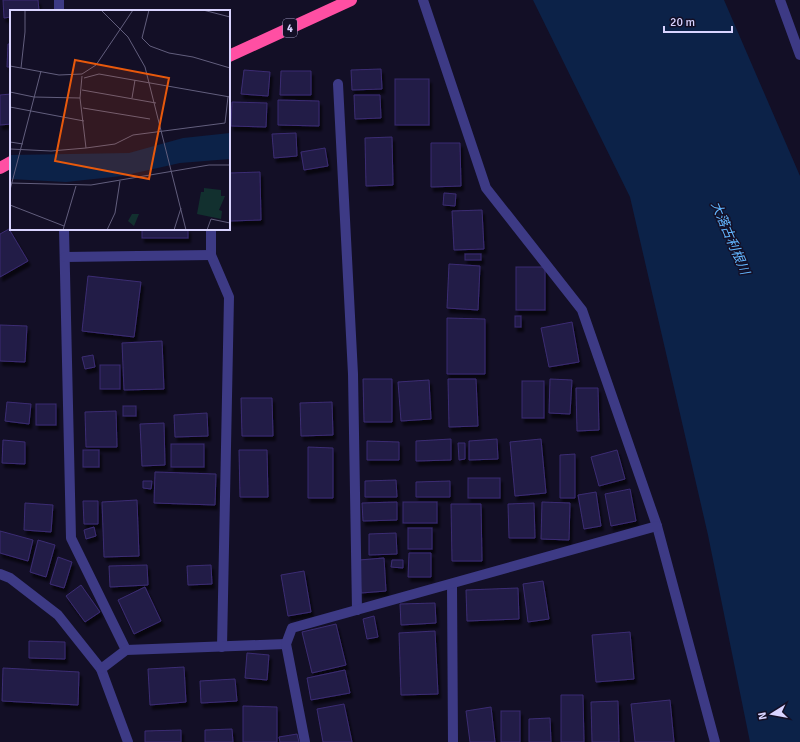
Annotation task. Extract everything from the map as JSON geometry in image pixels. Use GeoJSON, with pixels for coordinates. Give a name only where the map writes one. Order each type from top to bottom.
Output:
{"type":"FeatureCollection","features":[{"type":"Feature","properties":{"kind":"highway","name":"4"},"geometry":{"type":"LineString","coordinates":[[230,56],[351,0]]}},
{"type":"Feature","properties":{"kind":"highway"},"geometry":{"type":"LineString","coordinates":[[0,168],[10,163]]}},
{"type":"Feature","properties":{"kind":"street"},"geometry":{"type":"LineString","coordinates":[[423,0],[486,188],[582,310],[658,526],[715,742]]}},
{"type":"Feature","properties":{"kind":"street"},"geometry":{"type":"LineString","coordinates":[[780,0],[800,55]]}},
{"type":"Feature","properties":{"kind":"street"},"geometry":{"type":"LineString","coordinates":[[338,84],[353,374],[357,610]]}},
{"type":"Feature","properties":{"kind":"street"},"geometry":{"type":"LineString","coordinates":[[64,230],[72,538],[126,650]]}},
{"type":"Feature","properties":{"kind":"street"},"geometry":{"type":"LineString","coordinates":[[211,230],[211,255],[229,297],[222,647]]}},
{"type":"Feature","properties":{"kind":"street"},"geometry":{"type":"LineString","coordinates":[[65,257],[211,255]]}},
{"type":"Feature","properties":{"kind":"street"},"geometry":{"type":"LineString","coordinates":[[305,742],[286,644],[292,628],[658,526]]}},
{"type":"Feature","properties":{"kind":"street"},"geometry":{"type":"LineString","coordinates":[[0,574],[10,578],[58,615],[101,670],[128,742]]}},
{"type":"Feature","properties":{"kind":"street"},"geometry":{"type":"LineString","coordinates":[[452,584],[453,742]]}},
{"type":"Feature","properties":{"kind":"street"},"geometry":{"type":"LineString","coordinates":[[101,670],[126,650],[286,644]]}},
{"type":"Feature","properties":{"kind":"water","name":"大落古利根川"},"geometry":{"type":"Polygon","coordinates":[[[533,0],[724,0],[800,176],[800,742],[750,742],[708,535],[630,197],[533,0]]]}},
{"type":"Feature","properties":{"kind":"building"},"geometry":{"type":"Polygon","coordinates":[[[3,0],[38,0],[39,10],[10,10],[10,17],[4,18],[3,0]]]}},
{"type":"Feature","properties":{"kind":"building"},"geometry":{"type":"Polygon","coordinates":[[[8,44],[10,44],[10,67],[7,67],[8,44]]]}},
{"type":"Feature","properties":{"kind":"building"},"geometry":{"type":"Polygon","coordinates":[[[381,69],[382,89],[352,90],[351,70],[381,69]]]}},
{"type":"Feature","properties":{"kind":"building"},"geometry":{"type":"Polygon","coordinates":[[[244,70],[270,72],[268,96],[241,94],[244,70]]]}},
{"type":"Feature","properties":{"kind":"building"},"geometry":{"type":"Polygon","coordinates":[[[281,71],[311,71],[311,95],[280,95],[281,71]]]}},
{"type":"Feature","properties":{"kind":"building"},"geometry":{"type":"Polygon","coordinates":[[[395,79],[429,79],[429,125],[395,125],[395,79]]]}},
{"type":"Feature","properties":{"kind":"building"},"geometry":{"type":"Polygon","coordinates":[[[10,94],[10,124],[0,125],[0,95],[10,94]]]}},
{"type":"Feature","properties":{"kind":"building"},"geometry":{"type":"Polygon","coordinates":[[[354,95],[380,95],[381,118],[355,119],[354,95]]]}},
{"type":"Feature","properties":{"kind":"building"},"geometry":{"type":"Polygon","coordinates":[[[278,100],[319,101],[319,126],[278,125],[278,100]]]}},
{"type":"Feature","properties":{"kind":"building"},"geometry":{"type":"Polygon","coordinates":[[[232,102],[267,103],[266,127],[231,126],[232,102]]]}},
{"type":"Feature","properties":{"kind":"building"},"geometry":{"type":"Polygon","coordinates":[[[296,133],[297,156],[274,158],[272,134],[296,133]]]}},
{"type":"Feature","properties":{"kind":"building"},"geometry":{"type":"Polygon","coordinates":[[[392,137],[393,185],[366,186],[365,138],[392,137]]]}},
{"type":"Feature","properties":{"kind":"building"},"geometry":{"type":"Polygon","coordinates":[[[431,143],[460,143],[461,186],[431,187],[431,143]]]}},
{"type":"Feature","properties":{"kind":"building"},"geometry":{"type":"Polygon","coordinates":[[[325,148],[328,166],[304,170],[301,152],[325,148]]]}},
{"type":"Feature","properties":{"kind":"building"},"geometry":{"type":"Polygon","coordinates":[[[260,172],[261,220],[230,221],[230,173],[260,172]]]}},
{"type":"Feature","properties":{"kind":"building"},"geometry":{"type":"Polygon","coordinates":[[[444,193],[456,194],[455,206],[443,205],[444,193]]]}},
{"type":"Feature","properties":{"kind":"building"},"geometry":{"type":"Polygon","coordinates":[[[482,210],[484,249],[454,250],[452,211],[482,210]]]}},
{"type":"Feature","properties":{"kind":"building"},"geometry":{"type":"Polygon","coordinates":[[[9,229],[28,261],[0,277],[0,234],[9,229]]]}},
{"type":"Feature","properties":{"kind":"building"},"geometry":{"type":"Polygon","coordinates":[[[142,230],[188,230],[188,238],[142,238],[142,230]]]}},
{"type":"Feature","properties":{"kind":"building"},"geometry":{"type":"Polygon","coordinates":[[[465,254],[481,254],[481,260],[465,260],[465,254]]]}},
{"type":"Feature","properties":{"kind":"building"},"geometry":{"type":"Polygon","coordinates":[[[449,264],[480,266],[478,310],[447,308],[449,264]]]}},
{"type":"Feature","properties":{"kind":"building"},"geometry":{"type":"Polygon","coordinates":[[[516,267],[545,267],[545,310],[516,310],[516,267]]]}},
{"type":"Feature","properties":{"kind":"building"},"geometry":{"type":"Polygon","coordinates":[[[88,276],[141,282],[134,337],[82,331],[88,276]]]}},
{"type":"Feature","properties":{"kind":"building"},"geometry":{"type":"Polygon","coordinates":[[[515,316],[521,316],[521,327],[515,327],[515,316]]]}},
{"type":"Feature","properties":{"kind":"building"},"geometry":{"type":"Polygon","coordinates":[[[447,318],[485,319],[485,374],[447,374],[447,318]]]}},
{"type":"Feature","properties":{"kind":"building"},"geometry":{"type":"Polygon","coordinates":[[[572,322],[579,362],[549,367],[541,328],[572,322]]]}},
{"type":"Feature","properties":{"kind":"building"},"geometry":{"type":"Polygon","coordinates":[[[0,325],[27,326],[25,362],[0,361],[0,325]]]}},
{"type":"Feature","properties":{"kind":"building"},"geometry":{"type":"Polygon","coordinates":[[[162,341],[164,389],[124,390],[122,343],[162,341]]]}},
{"type":"Feature","properties":{"kind":"building"},"geometry":{"type":"Polygon","coordinates":[[[93,355],[95,367],[85,369],[82,357],[93,355]]]}},
{"type":"Feature","properties":{"kind":"building"},"geometry":{"type":"Polygon","coordinates":[[[100,365],[120,365],[120,389],[100,389],[100,365]]]}},
{"type":"Feature","properties":{"kind":"building"},"geometry":{"type":"Polygon","coordinates":[[[363,379],[392,379],[392,422],[364,422],[363,379]]]}},
{"type":"Feature","properties":{"kind":"building"},"geometry":{"type":"Polygon","coordinates":[[[448,379],[476,379],[478,426],[449,427],[448,379]]]}},
{"type":"Feature","properties":{"kind":"building"},"geometry":{"type":"Polygon","coordinates":[[[550,379],[572,380],[570,414],[549,413],[550,379]]]}},
{"type":"Feature","properties":{"kind":"building"},"geometry":{"type":"Polygon","coordinates":[[[429,380],[431,419],[401,421],[398,382],[429,380]]]}},
{"type":"Feature","properties":{"kind":"building"},"geometry":{"type":"Polygon","coordinates":[[[522,381],[544,381],[544,418],[522,418],[522,381]]]}},
{"type":"Feature","properties":{"kind":"building"},"geometry":{"type":"Polygon","coordinates":[[[576,388],[598,388],[599,430],[577,431],[576,388]]]}},
{"type":"Feature","properties":{"kind":"building"},"geometry":{"type":"Polygon","coordinates":[[[241,398],[272,398],[273,436],[242,436],[241,398]]]}},
{"type":"Feature","properties":{"kind":"building"},"geometry":{"type":"Polygon","coordinates":[[[7,402],[31,404],[29,424],[5,421],[7,402]]]}},
{"type":"Feature","properties":{"kind":"building"},"geometry":{"type":"Polygon","coordinates":[[[332,402],[333,435],[301,436],[300,403],[332,402]]]}},
{"type":"Feature","properties":{"kind":"building"},"geometry":{"type":"Polygon","coordinates":[[[36,404],[56,404],[56,425],[36,425],[36,404]]]}},
{"type":"Feature","properties":{"kind":"building"},"geometry":{"type":"Polygon","coordinates":[[[123,406],[136,406],[136,416],[123,416],[123,406]]]}},
{"type":"Feature","properties":{"kind":"building"},"geometry":{"type":"Polygon","coordinates":[[[116,411],[117,447],[86,447],[85,412],[116,411]]]}},
{"type":"Feature","properties":{"kind":"building"},"geometry":{"type":"Polygon","coordinates":[[[207,413],[208,436],[175,437],[174,415],[207,413]]]}},
{"type":"Feature","properties":{"kind":"building"},"geometry":{"type":"Polygon","coordinates":[[[164,423],[165,465],[142,466],[140,424],[164,423]]]}},
{"type":"Feature","properties":{"kind":"building"},"geometry":{"type":"Polygon","coordinates":[[[451,439],[451,460],[416,461],[416,441],[451,439]]]}},
{"type":"Feature","properties":{"kind":"building"},"geometry":{"type":"Polygon","coordinates":[[[497,439],[498,459],[469,460],[469,441],[497,439]]]}},
{"type":"Feature","properties":{"kind":"building"},"geometry":{"type":"Polygon","coordinates":[[[541,439],[546,493],[515,496],[510,442],[541,439]]]}},
{"type":"Feature","properties":{"kind":"building"},"geometry":{"type":"Polygon","coordinates":[[[3,440],[25,442],[25,464],[2,463],[3,440]]]}},
{"type":"Feature","properties":{"kind":"building"},"geometry":{"type":"Polygon","coordinates":[[[367,441],[399,442],[399,460],[367,460],[367,441]]]}},
{"type":"Feature","properties":{"kind":"building"},"geometry":{"type":"Polygon","coordinates":[[[458,443],[465,443],[465,459],[459,460],[458,443]]]}},
{"type":"Feature","properties":{"kind":"building"},"geometry":{"type":"Polygon","coordinates":[[[171,444],[204,444],[204,467],[171,467],[171,444]]]}},
{"type":"Feature","properties":{"kind":"building"},"geometry":{"type":"Polygon","coordinates":[[[308,447],[333,448],[333,498],[308,498],[308,447]]]}},
{"type":"Feature","properties":{"kind":"building"},"geometry":{"type":"Polygon","coordinates":[[[83,450],[99,450],[99,467],[83,467],[83,450]]]}},
{"type":"Feature","properties":{"kind":"building"},"geometry":{"type":"Polygon","coordinates":[[[239,450],[267,450],[268,497],[240,497],[239,450]]]}},
{"type":"Feature","properties":{"kind":"building"},"geometry":{"type":"Polygon","coordinates":[[[617,450],[625,479],[599,486],[591,457],[617,450]]]}},
{"type":"Feature","properties":{"kind":"building"},"geometry":{"type":"Polygon","coordinates":[[[575,454],[575,498],[560,498],[560,455],[575,454]]]}},
{"type":"Feature","properties":{"kind":"building"},"geometry":{"type":"Polygon","coordinates":[[[155,472],[216,474],[215,505],[154,503],[155,472]]]}},
{"type":"Feature","properties":{"kind":"building"},"geometry":{"type":"Polygon","coordinates":[[[468,478],[500,478],[500,498],[468,498],[468,478]]]}},
{"type":"Feature","properties":{"kind":"building"},"geometry":{"type":"Polygon","coordinates":[[[396,480],[397,497],[365,497],[365,481],[396,480]]]}},
{"type":"Feature","properties":{"kind":"building"},"geometry":{"type":"Polygon","coordinates":[[[143,481],[152,481],[151,489],[143,488],[143,481]]]}},
{"type":"Feature","properties":{"kind":"building"},"geometry":{"type":"Polygon","coordinates":[[[450,481],[450,497],[416,497],[416,482],[450,481]]]}},
{"type":"Feature","properties":{"kind":"building"},"geometry":{"type":"Polygon","coordinates":[[[630,489],[636,521],[611,526],[605,494],[630,489]]]}},
{"type":"Feature","properties":{"kind":"building"},"geometry":{"type":"Polygon","coordinates":[[[596,492],[601,526],[584,529],[578,495],[596,492]]]}},
{"type":"Feature","properties":{"kind":"building"},"geometry":{"type":"Polygon","coordinates":[[[137,500],[139,556],[104,557],[102,502],[137,500]]]}},
{"type":"Feature","properties":{"kind":"building"},"geometry":{"type":"Polygon","coordinates":[[[83,501],[98,501],[98,524],[84,524],[83,501]]]}},
{"type":"Feature","properties":{"kind":"building"},"geometry":{"type":"Polygon","coordinates":[[[397,502],[397,520],[363,521],[362,503],[397,502]]]}},
{"type":"Feature","properties":{"kind":"building"},"geometry":{"type":"Polygon","coordinates":[[[403,502],[437,502],[437,523],[403,523],[403,502]]]}},
{"type":"Feature","properties":{"kind":"building"},"geometry":{"type":"Polygon","coordinates":[[[542,502],[570,503],[569,540],[541,539],[542,502]]]}},
{"type":"Feature","properties":{"kind":"building"},"geometry":{"type":"Polygon","coordinates":[[[25,503],[53,505],[51,532],[24,530],[25,503]]]}},
{"type":"Feature","properties":{"kind":"building"},"geometry":{"type":"Polygon","coordinates":[[[534,503],[535,538],[509,538],[508,504],[534,503]]]}},
{"type":"Feature","properties":{"kind":"building"},"geometry":{"type":"Polygon","coordinates":[[[451,504],[481,504],[482,561],[452,561],[451,504]]]}},
{"type":"Feature","properties":{"kind":"building"},"geometry":{"type":"Polygon","coordinates":[[[94,527],[96,536],[86,539],[84,530],[94,527]]]}},
{"type":"Feature","properties":{"kind":"building"},"geometry":{"type":"Polygon","coordinates":[[[408,528],[432,528],[432,549],[408,549],[408,528]]]}},
{"type":"Feature","properties":{"kind":"building"},"geometry":{"type":"Polygon","coordinates":[[[0,531],[33,540],[28,561],[0,553],[0,531]]]}},
{"type":"Feature","properties":{"kind":"building"},"geometry":{"type":"Polygon","coordinates":[[[396,533],[397,554],[369,555],[369,534],[396,533]]]}},
{"type":"Feature","properties":{"kind":"building"},"geometry":{"type":"Polygon","coordinates":[[[38,540],[55,545],[46,577],[30,572],[38,540]]]}},
{"type":"Feature","properties":{"kind":"building"},"geometry":{"type":"Polygon","coordinates":[[[409,553],[431,553],[431,577],[408,577],[409,553]]]}},
{"type":"Feature","properties":{"kind":"building"},"geometry":{"type":"Polygon","coordinates":[[[58,557],[72,562],[64,588],[50,584],[58,557]]]}},
{"type":"Feature","properties":{"kind":"building"},"geometry":{"type":"Polygon","coordinates":[[[384,558],[386,591],[361,593],[359,560],[384,558]]]}},
{"type":"Feature","properties":{"kind":"building"},"geometry":{"type":"Polygon","coordinates":[[[392,560],[403,560],[403,568],[391,567],[392,560]]]}},
{"type":"Feature","properties":{"kind":"building"},"geometry":{"type":"Polygon","coordinates":[[[147,565],[148,585],[110,587],[109,566],[147,565]]]}},
{"type":"Feature","properties":{"kind":"building"},"geometry":{"type":"Polygon","coordinates":[[[211,565],[212,584],[188,585],[187,566],[211,565]]]}},
{"type":"Feature","properties":{"kind":"building"},"geometry":{"type":"Polygon","coordinates":[[[304,571],[311,612],[288,616],[281,575],[304,571]]]}},
{"type":"Feature","properties":{"kind":"building"},"geometry":{"type":"Polygon","coordinates":[[[543,581],[549,619],[528,622],[523,584],[543,581]]]}},
{"type":"Feature","properties":{"kind":"building"},"geometry":{"type":"Polygon","coordinates":[[[81,585],[100,612],[85,622],[66,596],[81,585]]]}},
{"type":"Feature","properties":{"kind":"building"},"geometry":{"type":"Polygon","coordinates":[[[145,587],[161,621],[134,634],[118,600],[145,587]]]}},
{"type":"Feature","properties":{"kind":"building"},"geometry":{"type":"Polygon","coordinates":[[[518,588],[519,619],[467,621],[466,590],[518,588]]]}},
{"type":"Feature","properties":{"kind":"building"},"geometry":{"type":"Polygon","coordinates":[[[435,603],[436,623],[401,625],[400,604],[435,603]]]}},
{"type":"Feature","properties":{"kind":"building"},"geometry":{"type":"Polygon","coordinates":[[[374,616],[378,637],[367,639],[363,619],[374,616]]]}},
{"type":"Feature","properties":{"kind":"building"},"geometry":{"type":"Polygon","coordinates":[[[336,624],[346,665],[312,673],[302,632],[336,624]]]}},
{"type":"Feature","properties":{"kind":"building"},"geometry":{"type":"Polygon","coordinates":[[[435,631],[438,694],[401,695],[399,633],[435,631]]]}},
{"type":"Feature","properties":{"kind":"building"},"geometry":{"type":"Polygon","coordinates":[[[630,632],[634,679],[596,682],[592,635],[630,632]]]}},
{"type":"Feature","properties":{"kind":"building"},"geometry":{"type":"Polygon","coordinates":[[[29,641],[65,642],[65,659],[29,658],[29,641]]]}},
{"type":"Feature","properties":{"kind":"building"},"geometry":{"type":"Polygon","coordinates":[[[247,653],[269,655],[267,680],[245,678],[247,653]]]}},
{"type":"Feature","properties":{"kind":"building"},"geometry":{"type":"Polygon","coordinates":[[[184,667],[186,702],[150,705],[148,669],[184,667]]]}},
{"type":"Feature","properties":{"kind":"building"},"geometry":{"type":"Polygon","coordinates":[[[3,668],[79,672],[78,705],[2,701],[3,668]]]}},
{"type":"Feature","properties":{"kind":"building"},"geometry":{"type":"Polygon","coordinates":[[[345,670],[350,693],[311,700],[307,678],[345,670]]]}},
{"type":"Feature","properties":{"kind":"building"},"geometry":{"type":"Polygon","coordinates":[[[235,679],[237,701],[201,703],[200,681],[235,679]]]}},
{"type":"Feature","properties":{"kind":"building"},"geometry":{"type":"Polygon","coordinates":[[[561,695],[583,695],[584,742],[561,742],[561,695]]]}},
{"type":"Feature","properties":{"kind":"building"},"geometry":{"type":"Polygon","coordinates":[[[670,700],[674,742],[635,742],[631,704],[670,700]]]}},
{"type":"Feature","properties":{"kind":"building"},"geometry":{"type":"Polygon","coordinates":[[[618,701],[619,742],[592,742],[591,702],[618,701]]]}},
{"type":"Feature","properties":{"kind":"building"},"geometry":{"type":"Polygon","coordinates":[[[344,704],[352,742],[323,742],[317,709],[344,704]]]}},
{"type":"Feature","properties":{"kind":"building"},"geometry":{"type":"Polygon","coordinates":[[[243,706],[277,707],[277,742],[243,742],[243,706]]]}},
{"type":"Feature","properties":{"kind":"building"},"geometry":{"type":"Polygon","coordinates":[[[491,707],[495,742],[470,742],[466,711],[491,707]]]}},
{"type":"Feature","properties":{"kind":"building"},"geometry":{"type":"Polygon","coordinates":[[[501,711],[520,711],[520,742],[501,742],[501,711]]]}},
{"type":"Feature","properties":{"kind":"building"},"geometry":{"type":"Polygon","coordinates":[[[550,718],[551,742],[529,742],[529,719],[550,718]]]}},
{"type":"Feature","properties":{"kind":"building"},"geometry":{"type":"Polygon","coordinates":[[[232,729],[233,742],[205,742],[205,730],[232,729]]]}},
{"type":"Feature","properties":{"kind":"building"},"geometry":{"type":"Polygon","coordinates":[[[181,730],[181,742],[145,742],[145,731],[181,730]]]}},
{"type":"Feature","properties":{"kind":"building"},"geometry":{"type":"Polygon","coordinates":[[[297,734],[299,742],[280,742],[279,737],[297,734]]]}}]}
